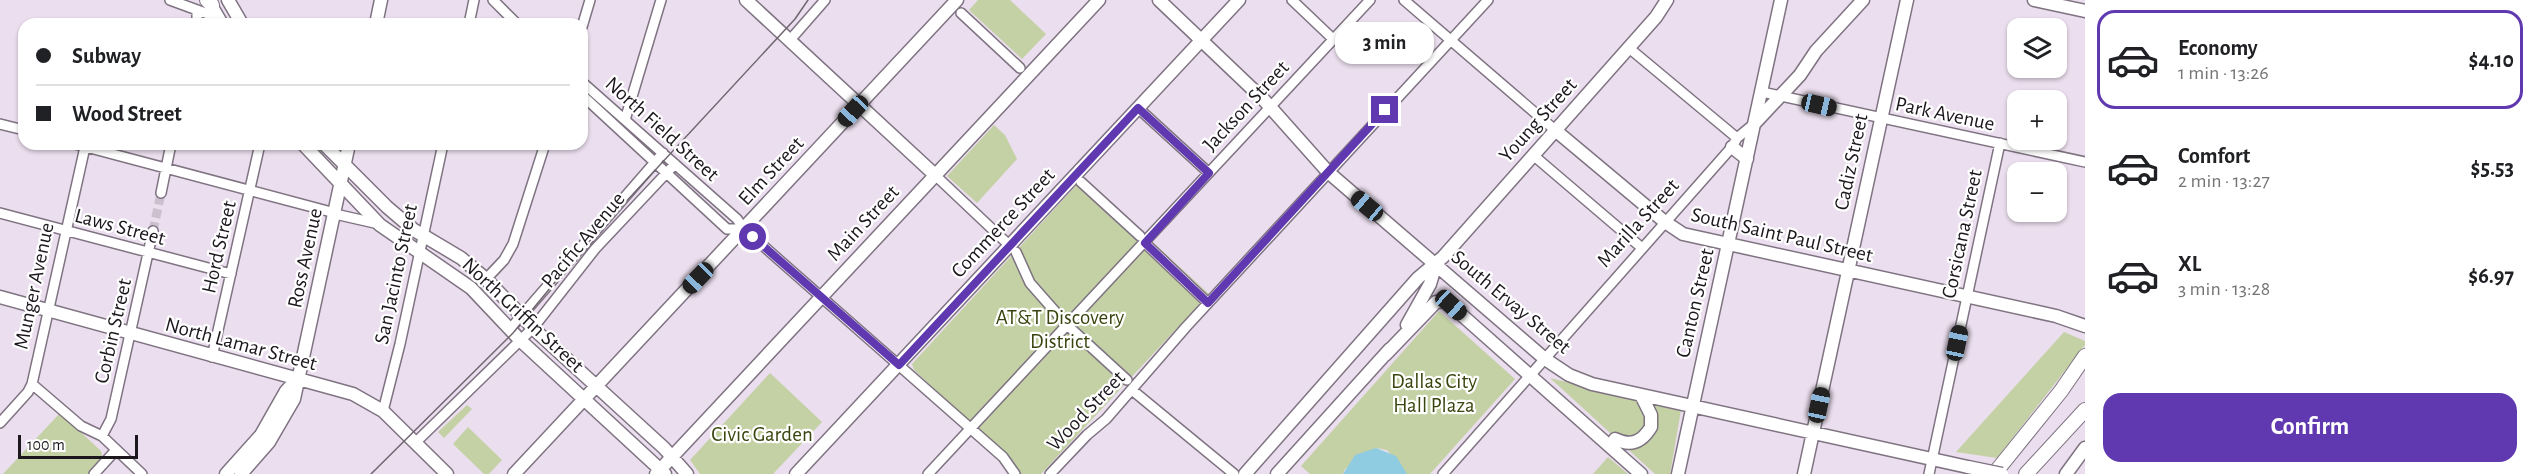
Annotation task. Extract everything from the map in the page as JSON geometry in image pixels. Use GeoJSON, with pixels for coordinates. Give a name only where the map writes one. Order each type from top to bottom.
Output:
{"type":"FeatureCollection","features":[{"type":"Feature","properties":{"kind":"highway"},"geometry":{"type":"LineString","coordinates":[[1994,474],[2061,391],[2085,356]]}},
{"type":"Feature","properties":{"kind":"highway"},"geometry":{"type":"LineString","coordinates":[[2061,391],[2085,367]]}},
{"type":"Feature","properties":{"kind":"highway"},"geometry":{"type":"LineString","coordinates":[[2026,474],[2085,410]]}},
{"type":"Feature","properties":{"kind":"highway"},"geometry":{"type":"LineString","coordinates":[[2033,474],[2085,410]]}},
{"type":"Feature","properties":{"kind":"main road"},"geometry":{"type":"LineString","coordinates":[[228,0],[238,18]]}},
{"type":"Feature","properties":{"kind":"main road"},"geometry":{"type":"LineString","coordinates":[[377,18],[381,0]]}},
{"type":"Feature","properties":{"kind":"main road"},"geometry":{"type":"LineString","coordinates":[[746,0],[934,175]]}},
{"type":"Feature","properties":{"kind":"main road","name":"Elm Street"},"geometry":{"type":"LineString","coordinates":[[514,474],[957,0]]}},
{"type":"Feature","properties":{"kind":"main road","name":"Main Street"},"geometry":{"type":"LineString","coordinates":[[661,472],[673,456],[1099,0]]}},
{"type":"Feature","properties":{"kind":"main road","name":"South Ervay Street"},"geometry":{"type":"LineString","coordinates":[[1159,0],[1270,107],[1328,172],[1545,359],[1581,381],[2002,474]]}},
{"type":"Feature","properties":{"kind":"main road","name":"Commerce Street"},"geometry":{"type":"LineString","coordinates":[[796,474],[1013,249],[1138,108],[1239,0]]}},
{"type":"Feature","properties":{"kind":"main road","name":"Young Street"},"geometry":{"type":"LineString","coordinates":[[1245,474],[1418,278],[1436,264],[1533,156],[1629,48],[1667,0]]}},
{"type":"Feature","properties":{"kind":"main road","name":"Canton Street"},"geometry":{"type":"LineString","coordinates":[[1678,474],[1781,0]]}},
{"type":"Feature","properties":{"kind":"main road","name":"Marilla Street"},"geometry":{"type":"LineString","coordinates":[[1754,123],[1800,75],[1816,51],[1863,0]]}},
{"type":"Feature","properties":{"kind":"main road","name":"Cadiz Street"},"geometry":{"type":"LineString","coordinates":[[1804,474],[1907,0]]}},
{"type":"Feature","properties":{"kind":"main road"},"geometry":{"type":"LineString","coordinates":[[2034,0],[2062,3],[2085,11]]}},
{"type":"Feature","properties":{"kind":"main road"},"geometry":{"type":"LineString","coordinates":[[206,4],[218,18]]}},
{"type":"Feature","properties":{"kind":"main road","name":"South Saint Paul Street"},"geometry":{"type":"LineString","coordinates":[[1555,130],[1665,222],[1683,234],[2056,316],[2085,326]]}},
{"type":"Feature","properties":{"kind":"main road"},"geometry":{"type":"LineString","coordinates":[[1734,143],[1747,159]]}},
{"type":"Feature","properties":{"kind":"main road","name":"North Griffin Street"},"geometry":{"type":"LineString","coordinates":[[309,150],[380,225],[471,288],[521,341],[661,472]]}},
{"type":"Feature","properties":{"kind":"main road","name":"North Griffin Street"},"geometry":{"type":"LineString","coordinates":[[330,150],[387,207],[486,279],[533,328],[673,456],[687,474]]}},
{"type":"Feature","properties":{"kind":"main road","name":"Ross Avenue"},"geometry":{"type":"LineString","coordinates":[[226,474],[241,469],[286,391],[297,379],[348,150]]}},
{"type":"Feature","properties":{"kind":"main road","name":"Young Street"},"geometry":{"type":"LineString","coordinates":[[1277,474],[1384,355],[1413,317],[1436,264]]}},
{"type":"Feature","properties":{"kind":"main road","name":"North Lamar Street"},"geometry":{"type":"LineString","coordinates":[[0,297],[353,394],[383,411],[447,474]]}},
{"type":"Feature","properties":{"kind":"main road"},"geometry":{"type":"LineString","coordinates":[[1384,355],[1436,302],[1443,300],[1639,472]]}},
{"type":"Feature","properties":{"kind":"main road"},"geometry":{"type":"LineString","coordinates":[[1639,472],[1615,439],[1630,444],[1638,441],[1651,427],[1651,415],[1641,395]]}},
{"type":"Feature","properties":{"kind":"main road"},"geometry":{"type":"LineString","coordinates":[[2067,474],[2081,453]]}},
{"type":"Feature","properties":{"kind":"street"},"geometry":{"type":"LineString","coordinates":[[170,0],[206,4],[200,18]]}},
{"type":"Feature","properties":{"kind":"street"},"geometry":{"type":"LineString","coordinates":[[470,18],[474,0]]}},
{"type":"Feature","properties":{"kind":"street"},"geometry":{"type":"LineString","coordinates":[[493,0],[511,18]]}},
{"type":"Feature","properties":{"kind":"street"},"geometry":{"type":"LineString","coordinates":[[585,18],[590,0]]}},
{"type":"Feature","properties":{"kind":"street"},"geometry":{"type":"LineString","coordinates":[[625,120],[661,0]]}},
{"type":"Feature","properties":{"kind":"street"},"geometry":{"type":"LineString","coordinates":[[790,40],[825,0]]}},
{"type":"Feature","properties":{"kind":"street"},"geometry":{"type":"LineString","coordinates":[[1292,0],[1333,39]]}},
{"type":"Feature","properties":{"kind":"street","name":"Jackson Street"},"geometry":{"type":"LineString","coordinates":[[928,474],[1029,367],[1142,239],[1209,173],[1370,0]]}},
{"type":"Feature","properties":{"kind":"street","name":"South Saint Paul Street"},"geometry":{"type":"LineString","coordinates":[[1404,0],[1555,130]]}},
{"type":"Feature","properties":{"kind":"street","name":"Wood Street"},"geometry":{"type":"LineString","coordinates":[[1050,474],[1132,390],[1208,303],[1488,0]]}},
{"type":"Feature","properties":{"kind":"street"},"geometry":{"type":"LineString","coordinates":[[961,13],[1020,68]]}},
{"type":"Feature","properties":{"kind":"street"},"geometry":{"type":"LineString","coordinates":[[1629,48],[1734,143]]}},
{"type":"Feature","properties":{"kind":"street","name":"North Field Street"},"geometry":{"type":"LineString","coordinates":[[588,87],[744,229],[971,428],[1003,457],[1015,474]]}},
{"type":"Feature","properties":{"kind":"street","name":"Park Avenue"},"geometry":{"type":"LineString","coordinates":[[1762,92],[2085,162]]}},
{"type":"Feature","properties":{"kind":"street","name":"North Field Street"},"geometry":{"type":"LineString","coordinates":[[588,101],[727,229],[744,229]]}},
{"type":"Feature","properties":{"kind":"street"},"geometry":{"type":"LineString","coordinates":[[1138,108],[1209,173]]}},
{"type":"Feature","properties":{"kind":"street","name":"Marilla Street"},"geometry":{"type":"LineString","coordinates":[[1443,474],[1754,123]]}},
{"type":"Feature","properties":{"kind":"street"},"geometry":{"type":"LineString","coordinates":[[0,124],[18,128]]}},
{"type":"Feature","properties":{"kind":"street","name":"Corsicana Street"},"geometry":{"type":"LineString","coordinates":[[1929,474],[2000,143]]}},
{"type":"Feature","properties":{"kind":"street","name":"Munger Avenue"},"geometry":{"type":"LineString","coordinates":[[0,423],[28,392],[32,384],[79,150]]}},
{"type":"Feature","properties":{"kind":"street"},"geometry":{"type":"LineString","coordinates":[[99,150],[380,225]]}},
{"type":"Feature","properties":{"kind":"street"},"geometry":{"type":"LineString","coordinates":[[161,193],[170,150]]}},
{"type":"Feature","properties":{"kind":"street","name":"Hord Street"},"geometry":{"type":"LineString","coordinates":[[212,357],[259,150]]}},
{"type":"Feature","properties":{"kind":"street","name":"San Jacinto Street"},"geometry":{"type":"LineString","coordinates":[[383,411],[424,236],[441,150]]}},
{"type":"Feature","properties":{"kind":"street"},"geometry":{"type":"LineString","coordinates":[[486,279],[509,252],[543,150]]}},
{"type":"Feature","properties":{"kind":"street","name":"Pacific Avenue"},"geometry":{"type":"LineString","coordinates":[[510,329],[569,258],[663,153]]}},
{"type":"Feature","properties":{"kind":"street"},"geometry":{"type":"LineString","coordinates":[[1533,156],[1642,248]]}},
{"type":"Feature","properties":{"kind":"street","name":"Pacific Avenue"},"geometry":{"type":"LineString","coordinates":[[416,442],[521,341],[595,249],[675,164]]}},
{"type":"Feature","properties":{"kind":"street"},"geometry":{"type":"LineString","coordinates":[[934,175],[1013,249],[1030,283],[1067,325],[1127,380]]}},
{"type":"Feature","properties":{"kind":"street"},"geometry":{"type":"LineString","coordinates":[[1081,182],[1208,303]]}},
{"type":"Feature","properties":{"kind":"street","name":"Laws Street"},"geometry":{"type":"LineString","coordinates":[[0,213],[231,274]]}},
{"type":"Feature","properties":{"kind":"street","name":"Corbin Street"},"geometry":{"type":"LineString","coordinates":[[102,436],[111,419],[153,231]]}},
{"type":"Feature","properties":{"kind":"street"},"geometry":{"type":"LineString","coordinates":[[32,384],[81,426],[102,436],[142,474]]}},
{"type":"Feature","properties":{"kind":"street"},"geometry":{"type":"LineString","coordinates":[[1132,390],[1234,474]]}},
{"type":"Feature","properties":{"kind":"street"},"geometry":{"type":"LineString","coordinates":[[94,474],[116,450]]}},
{"type":"Feature","properties":{"kind":"green space"},"geometry":{"type":"Polygon","coordinates":[[[978,0],[1010,0],[1046,34],[1022,59],[969,10],[978,0]]]}},
{"type":"Feature","properties":{"kind":"green space"},"geometry":{"type":"Polygon","coordinates":[[[994,125],[1005,135],[1017,159],[977,203],[947,176],[994,125]]]}},
{"type":"Feature","properties":{"kind":"green space","name":"AT&T Discovery District"},"geometry":{"type":"Polygon","coordinates":[[[1083,178],[1209,294],[1041,474],[1020,474],[1005,454],[914,370],[912,364],[1083,178]]]}},
{"type":"Feature","properties":{"kind":"green space","name":"Dallas City Hall Plaza"},"geometry":{"type":"Polygon","coordinates":[[[1439,311],[1515,379],[1430,474],[1407,474],[1387,450],[1376,448],[1345,469],[1343,474],[1310,474],[1301,466],[1439,311]]]}},
{"type":"Feature","properties":{"kind":"green space"},"geometry":{"type":"Polygon","coordinates":[[[2064,332],[2085,341],[2085,345],[1997,458],[1956,452],[2064,332]]]}},
{"type":"Feature","properties":{"kind":"green space","name":"Civic Garden"},"geometry":{"type":"Polygon","coordinates":[[[770,373],[822,422],[773,474],[700,474],[690,460],[770,373]]]}},
{"type":"Feature","properties":{"kind":"green space"},"geometry":{"type":"Polygon","coordinates":[[[1550,378],[1681,410],[1670,474],[1655,474],[1550,378]]]}},
{"type":"Feature","properties":{"kind":"green space"},"geometry":{"type":"Polygon","coordinates":[[[467,405],[472,409],[444,438],[438,432],[467,405]]]}},
{"type":"Feature","properties":{"kind":"green space"},"geometry":{"type":"Polygon","coordinates":[[[60,413],[101,451],[103,458],[88,474],[3,474],[60,413]]]}},
{"type":"Feature","properties":{"kind":"green space"},"geometry":{"type":"Polygon","coordinates":[[[468,427],[502,460],[489,474],[484,474],[453,444],[468,427]]]}},
{"type":"Feature","properties":{"kind":"green space"},"geometry":{"type":"Polygon","coordinates":[[[1608,457],[1628,474],[1593,474],[1608,457]]]}},
{"type":"Feature","properties":{"kind":"water"},"geometry":{"type":"Polygon","coordinates":[[[1376,448],[1396,456],[1407,474],[1343,474],[1355,455],[1376,448]]]}},
{"type":"Feature","properties":{"kind":"tunnel"},"geometry":{"type":"LineString","coordinates":[[153,231],[161,193]]}},
{"type":"Feature","properties":{"kind":"tram line"},"geometry":{"type":"LineString","coordinates":[[371,474],[513,333],[584,247],[795,19],[808,0]]}},
{"type":"Feature","properties":{"kind":"route"},"geometry":{"type":"LineString","coordinates":[[753,237],[899,365],[1138,108],[1209,173],[1145,243],[1208,303],[1385,110]]}}]}
